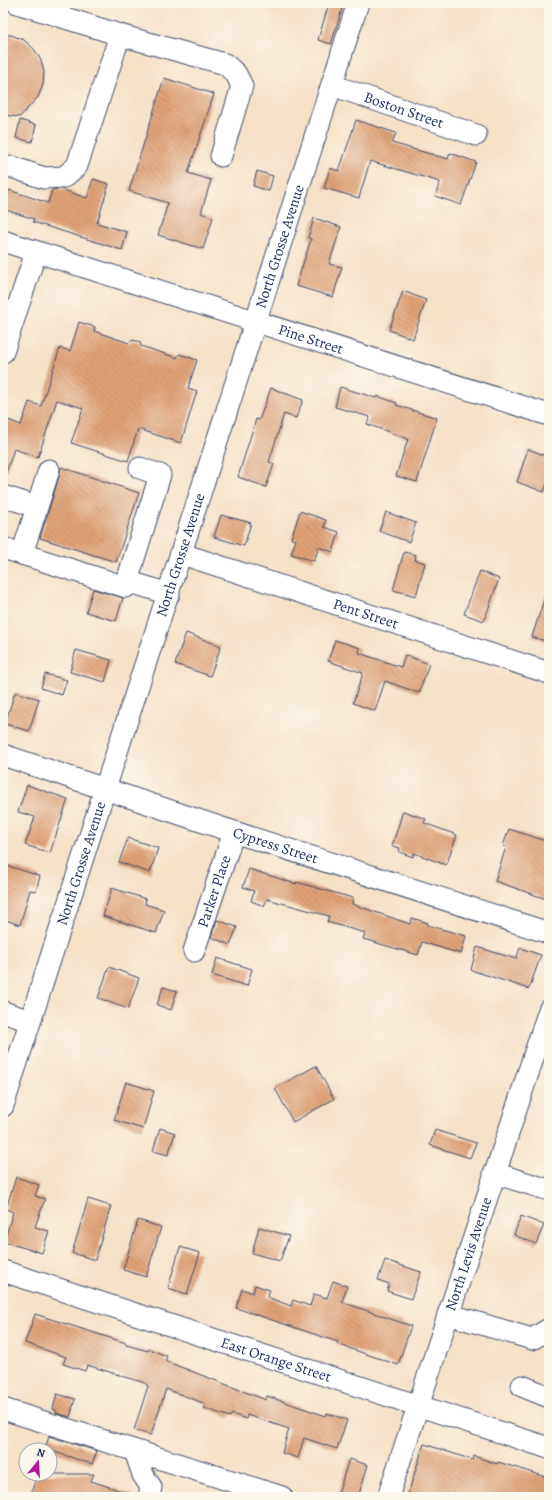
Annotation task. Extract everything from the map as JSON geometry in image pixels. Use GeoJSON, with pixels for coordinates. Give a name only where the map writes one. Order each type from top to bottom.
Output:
{"type":"FeatureCollection","features":[{"type":"Feature","properties":{"kind":"street"},"geometry":{"type":"LineString","coordinates":[[17,3],[120,35],[225,64],[236,74],[242,86],[221,156]]}},
{"type":"Feature","properties":{"kind":"street","name":"North Grosse Avenue"},"geometry":{"type":"LineString","coordinates":[[3,1106],[182,554],[358,3]]}},
{"type":"Feature","properties":{"kind":"street"},"geometry":{"type":"LineString","coordinates":[[12,167],[44,178],[64,176],[77,166],[120,35]]}},
{"type":"Feature","properties":{"kind":"street","name":"Boston Street"},"geometry":{"type":"LineString","coordinates":[[332,85],[476,135]]}},
{"type":"Feature","properties":{"kind":"street","name":"Pine Street"},"geometry":{"type":"LineString","coordinates":[[3,241],[256,323],[549,415]]}},
{"type":"Feature","properties":{"kind":"street"},"geometry":{"type":"LineString","coordinates":[[3,352],[36,252]]}},
{"type":"Feature","properties":{"kind":"street"},"geometry":{"type":"LineString","coordinates":[[49,470],[37,507],[12,551],[126,587],[160,475],[140,468]]}},
{"type":"Feature","properties":{"kind":"street"},"geometry":{"type":"LineString","coordinates":[[3,496],[37,507]]}},
{"type":"Feature","properties":{"kind":"street","name":"Pent Street"},"geometry":{"type":"LineString","coordinates":[[182,554],[549,673]]}},
{"type":"Feature","properties":{"kind":"street"},"geometry":{"type":"LineString","coordinates":[[128,581],[169,594]]}},
{"type":"Feature","properties":{"kind":"street","name":"Cypress Street"},"geometry":{"type":"LineString","coordinates":[[3,755],[234,832],[549,933]]}},
{"type":"Feature","properties":{"kind":"street","name":"Parker Place"},"geometry":{"type":"LineString","coordinates":[[194,950],[234,832]]}},
{"type":"Feature","properties":{"kind":"street","name":"North Levis Avenue"},"geometry":{"type":"LineString","coordinates":[[388,1497],[549,1010]]}},
{"type":"Feature","properties":{"kind":"street"},"geometry":{"type":"LineString","coordinates":[[3,1012],[30,1021]]}},
{"type":"Feature","properties":{"kind":"street"},"geometry":{"type":"LineString","coordinates":[[494,1173],[549,1190]]}},
{"type":"Feature","properties":{"kind":"street","name":"East Orange Street"},"geometry":{"type":"LineString","coordinates":[[3,1271],[549,1448]]}},
{"type":"Feature","properties":{"kind":"street"},"geometry":{"type":"LineString","coordinates":[[448,1314],[532,1339],[549,1328]]}},
{"type":"Feature","properties":{"kind":"street"},"geometry":{"type":"LineString","coordinates":[[522,1386],[549,1397]]}},
{"type":"Feature","properties":{"kind":"street"},"geometry":{"type":"LineString","coordinates":[[3,1409],[282,1497]]}},
{"type":"Feature","properties":{"kind":"street"},"geometry":{"type":"LineString","coordinates":[[134,1450],[143,1475],[151,1487],[149,1497]]}},
{"type":"Feature","properties":{"kind":"building"},"geometry":{"type":"Polygon","coordinates":[[[329,3],[344,3],[331,44],[318,40],[329,3]]]}},
{"type":"Feature","properties":{"kind":"building"},"geometry":{"type":"Polygon","coordinates":[[[3,35],[11,35],[24,40],[34,49],[41,60],[44,72],[43,85],[38,97],[20,117],[3,115],[3,35]]]}},
{"type":"Feature","properties":{"kind":"building"},"geometry":{"type":"Polygon","coordinates":[[[164,78],[214,94],[188,173],[211,180],[201,213],[213,218],[203,249],[158,235],[168,203],[129,191],[164,78]]]}},
{"type":"Feature","properties":{"kind":"building"},"geometry":{"type":"Polygon","coordinates":[[[20,120],[36,125],[32,142],[16,138],[20,120]]]}},
{"type":"Feature","properties":{"kind":"building"},"geometry":{"type":"Polygon","coordinates":[[[356,120],[396,133],[392,143],[448,159],[450,153],[476,162],[461,205],[435,196],[440,182],[370,161],[359,198],[324,188],[330,168],[339,171],[356,120]]]}},
{"type":"Feature","properties":{"kind":"building"},"geometry":{"type":"Polygon","coordinates":[[[257,171],[273,176],[269,191],[253,186],[257,171]]]}},
{"type":"Feature","properties":{"kind":"building"},"geometry":{"type":"Polygon","coordinates":[[[93,179],[109,184],[97,223],[127,232],[122,250],[33,222],[34,219],[3,209],[3,192],[8,194],[9,190],[48,203],[52,190],[61,189],[87,198],[93,179]]]}},
{"type":"Feature","properties":{"kind":"building"},"geometry":{"type":"Polygon","coordinates":[[[314,218],[341,227],[329,264],[342,267],[333,297],[296,286],[311,239],[308,238],[314,218]]]}},
{"type":"Feature","properties":{"kind":"building"},"geometry":{"type":"Polygon","coordinates":[[[403,291],[426,300],[413,339],[389,330],[403,291]]]}},
{"type":"Feature","properties":{"kind":"building"},"geometry":{"type":"Polygon","coordinates":[[[79,322],[95,327],[94,331],[129,343],[133,340],[140,342],[141,346],[177,358],[179,354],[197,360],[188,388],[197,391],[181,443],[138,429],[128,461],[71,443],[83,408],[57,400],[38,457],[14,449],[6,473],[3,473],[3,429],[6,419],[21,425],[29,402],[41,406],[60,348],[70,351],[79,322]]]}},
{"type":"Feature","properties":{"kind":"building"},"geometry":{"type":"Polygon","coordinates":[[[340,387],[376,398],[377,396],[397,403],[396,405],[437,418],[417,482],[396,476],[408,439],[367,424],[370,417],[335,407],[340,387]]]}},
{"type":"Feature","properties":{"kind":"building"},"geometry":{"type":"Polygon","coordinates":[[[271,388],[303,400],[296,418],[284,414],[269,462],[274,464],[266,487],[238,477],[256,419],[259,420],[271,388]]]}},
{"type":"Feature","properties":{"kind":"building"},"geometry":{"type":"Polygon","coordinates":[[[528,449],[549,457],[549,479],[544,492],[517,482],[528,449]]]}},
{"type":"Feature","properties":{"kind":"building"},"geometry":{"type":"Polygon","coordinates":[[[61,467],[139,493],[116,562],[40,538],[61,467]]]}},
{"type":"Feature","properties":{"kind":"building"},"geometry":{"type":"Polygon","coordinates":[[[300,511],[326,520],[324,527],[339,532],[333,552],[319,547],[314,561],[291,554],[296,540],[291,539],[300,511]]]}},
{"type":"Feature","properties":{"kind":"building"},"geometry":{"type":"Polygon","coordinates":[[[386,512],[416,523],[409,542],[379,531],[386,512]]]}},
{"type":"Feature","properties":{"kind":"building"},"geometry":{"type":"Polygon","coordinates":[[[221,515],[251,523],[244,546],[214,537],[221,515]]]}},
{"type":"Feature","properties":{"kind":"building"},"geometry":{"type":"Polygon","coordinates":[[[404,552],[416,555],[415,560],[425,563],[416,596],[393,590],[404,552]]]}},
{"type":"Feature","properties":{"kind":"building"},"geometry":{"type":"Polygon","coordinates":[[[480,571],[499,579],[484,621],[464,614],[480,571]]]}},
{"type":"Feature","properties":{"kind":"building"},"geometry":{"type":"Polygon","coordinates":[[[93,589],[123,598],[116,621],[86,612],[93,589]]]}},
{"type":"Feature","properties":{"kind":"building"},"geometry":{"type":"Polygon","coordinates":[[[546,593],[549,593],[549,642],[532,637],[546,593]]]}},
{"type":"Feature","properties":{"kind":"building"},"geometry":{"type":"Polygon","coordinates":[[[186,633],[221,646],[210,676],[175,664],[186,633]]]}},
{"type":"Feature","properties":{"kind":"building"},"geometry":{"type":"Polygon","coordinates":[[[335,640],[360,648],[359,653],[401,667],[405,655],[429,664],[419,693],[385,681],[375,711],[353,703],[363,673],[328,661],[335,640]]]}},
{"type":"Feature","properties":{"kind":"building"},"geometry":{"type":"Polygon","coordinates":[[[76,650],[111,660],[105,682],[70,672],[76,650]]]}},
{"type":"Feature","properties":{"kind":"building"},"geometry":{"type":"Polygon","coordinates":[[[45,674],[67,680],[62,695],[41,688],[45,674]]]}},
{"type":"Feature","properties":{"kind":"building"},"geometry":{"type":"Polygon","coordinates":[[[15,692],[39,699],[29,731],[5,724],[15,692]]]}},
{"type":"Feature","properties":{"kind":"building"},"geometry":{"type":"Polygon","coordinates":[[[27,785],[68,799],[50,853],[25,845],[35,817],[18,812],[27,785]]]}},
{"type":"Feature","properties":{"kind":"building"},"geometry":{"type":"Polygon","coordinates":[[[403,811],[426,819],[424,823],[457,835],[446,865],[414,853],[413,857],[399,852],[400,848],[392,846],[403,811]]]}},
{"type":"Feature","properties":{"kind":"building"},"geometry":{"type":"Polygon","coordinates":[[[509,829],[549,842],[549,900],[495,881],[506,847],[503,846],[509,829]]]}},
{"type":"Feature","properties":{"kind":"building"},"geometry":{"type":"Polygon","coordinates":[[[128,838],[158,848],[150,873],[119,862],[128,838]]]}},
{"type":"Feature","properties":{"kind":"building"},"geometry":{"type":"Polygon","coordinates":[[[8,866],[40,876],[36,891],[30,890],[20,925],[3,919],[3,884],[8,866]]]}},
{"type":"Feature","properties":{"kind":"building"},"geometry":{"type":"Polygon","coordinates":[[[249,869],[296,884],[296,882],[353,898],[352,904],[410,924],[412,918],[428,923],[427,925],[466,936],[461,954],[422,942],[418,955],[363,939],[365,933],[327,922],[329,916],[267,899],[264,906],[251,901],[254,891],[243,887],[249,869]]]}},
{"type":"Feature","properties":{"kind":"building"},"geometry":{"type":"Polygon","coordinates":[[[112,888],[146,899],[145,904],[164,910],[156,933],[103,916],[112,888]]]}},
{"type":"Feature","properties":{"kind":"building"},"geometry":{"type":"Polygon","coordinates":[[[217,920],[237,927],[230,945],[211,937],[217,920]]]}},
{"type":"Feature","properties":{"kind":"building"},"geometry":{"type":"Polygon","coordinates":[[[477,947],[516,959],[520,948],[541,955],[529,989],[471,970],[477,947]]]}},
{"type":"Feature","properties":{"kind":"building"},"geometry":{"type":"Polygon","coordinates":[[[217,958],[252,969],[247,986],[212,975],[217,958]]]}},
{"type":"Feature","properties":{"kind":"building"},"geometry":{"type":"Polygon","coordinates":[[[109,967],[139,978],[128,1009],[98,998],[109,967]]]}},
{"type":"Feature","properties":{"kind":"building"},"geometry":{"type":"Polygon","coordinates":[[[163,987],[177,991],[171,1010],[157,1005],[163,987]]]}},
{"type":"Feature","properties":{"kind":"building"},"geometry":{"type":"Polygon","coordinates":[[[316,1066],[334,1099],[293,1122],[275,1088],[316,1066]]]}},
{"type":"Feature","properties":{"kind":"building"},"geometry":{"type":"Polygon","coordinates":[[[126,1082],[154,1091],[143,1129],[114,1120],[126,1082]]]}},
{"type":"Feature","properties":{"kind":"building"},"geometry":{"type":"Polygon","coordinates":[[[160,1128],[175,1133],[168,1155],[153,1151],[160,1128]]]}},
{"type":"Feature","properties":{"kind":"building"},"geometry":{"type":"Polygon","coordinates":[[[435,1130],[476,1143],[470,1158],[430,1145],[435,1130]]]}},
{"type":"Feature","properties":{"kind":"building"},"geometry":{"type":"Polygon","coordinates":[[[16,1177],[39,1185],[35,1196],[45,1199],[35,1227],[49,1231],[42,1253],[4,1242],[13,1212],[6,1209],[16,1177]]]}},
{"type":"Feature","properties":{"kind":"building"},"geometry":{"type":"Polygon","coordinates":[[[88,1199],[111,1206],[95,1260],[72,1253],[88,1199]]]}},
{"type":"Feature","properties":{"kind":"building"},"geometry":{"type":"Polygon","coordinates":[[[521,1216],[544,1225],[536,1244],[514,1235],[521,1216]]]}},
{"type":"Feature","properties":{"kind":"building"},"geometry":{"type":"Polygon","coordinates":[[[138,1220],[161,1227],[146,1277],[123,1270],[138,1220]]]}},
{"type":"Feature","properties":{"kind":"building"},"geometry":{"type":"Polygon","coordinates":[[[259,1227],[289,1236],[280,1261],[252,1253],[259,1227]]]}},
{"type":"Feature","properties":{"kind":"building"},"geometry":{"type":"Polygon","coordinates":[[[180,1247],[200,1253],[187,1294],[168,1288],[180,1247]]]}},
{"type":"Feature","properties":{"kind":"building"},"geometry":{"type":"Polygon","coordinates":[[[385,1260],[421,1272],[411,1299],[387,1291],[389,1284],[378,1280],[385,1260]]]}},
{"type":"Feature","properties":{"kind":"building"},"geometry":{"type":"Polygon","coordinates":[[[333,1281],[347,1286],[342,1302],[411,1326],[398,1365],[337,1344],[338,1342],[236,1308],[242,1289],[253,1293],[255,1285],[270,1290],[267,1297],[291,1306],[293,1300],[310,1306],[314,1294],[327,1298],[333,1281]]]}},
{"type":"Feature","properties":{"kind":"building"},"geometry":{"type":"Polygon","coordinates":[[[35,1314],[126,1343],[126,1345],[148,1351],[149,1349],[167,1356],[165,1361],[266,1400],[267,1396],[326,1416],[327,1413],[347,1420],[337,1449],[304,1438],[298,1458],[282,1453],[289,1429],[247,1415],[246,1419],[232,1414],[230,1417],[204,1408],[206,1404],[166,1389],[151,1435],[134,1430],[148,1386],[145,1383],[87,1365],[85,1371],[63,1364],[66,1357],[25,1343],[35,1314]]]}},
{"type":"Feature","properties":{"kind":"building"},"geometry":{"type":"Polygon","coordinates":[[[57,1394],[75,1399],[70,1417],[56,1413],[56,1410],[53,1409],[57,1394]]]}},
{"type":"Feature","properties":{"kind":"building"},"geometry":{"type":"Polygon","coordinates":[[[49,1436],[97,1451],[92,1464],[58,1453],[58,1442],[47,1442],[49,1436]]]}},
{"type":"Feature","properties":{"kind":"building"},"geometry":{"type":"Polygon","coordinates":[[[424,1444],[473,1460],[474,1456],[497,1464],[498,1462],[549,1478],[549,1497],[407,1497],[424,1444]]]}},
{"type":"Feature","properties":{"kind":"building"},"geometry":{"type":"Polygon","coordinates":[[[349,1459],[368,1465],[358,1497],[337,1497],[349,1459]]]}},
{"type":"Feature","properties":{"kind":"building"},"geometry":{"type":"Polygon","coordinates":[[[58,1474],[94,1474],[91,1481],[131,1494],[131,1497],[30,1497],[35,1482],[58,1482],[58,1474]]]}}]}
